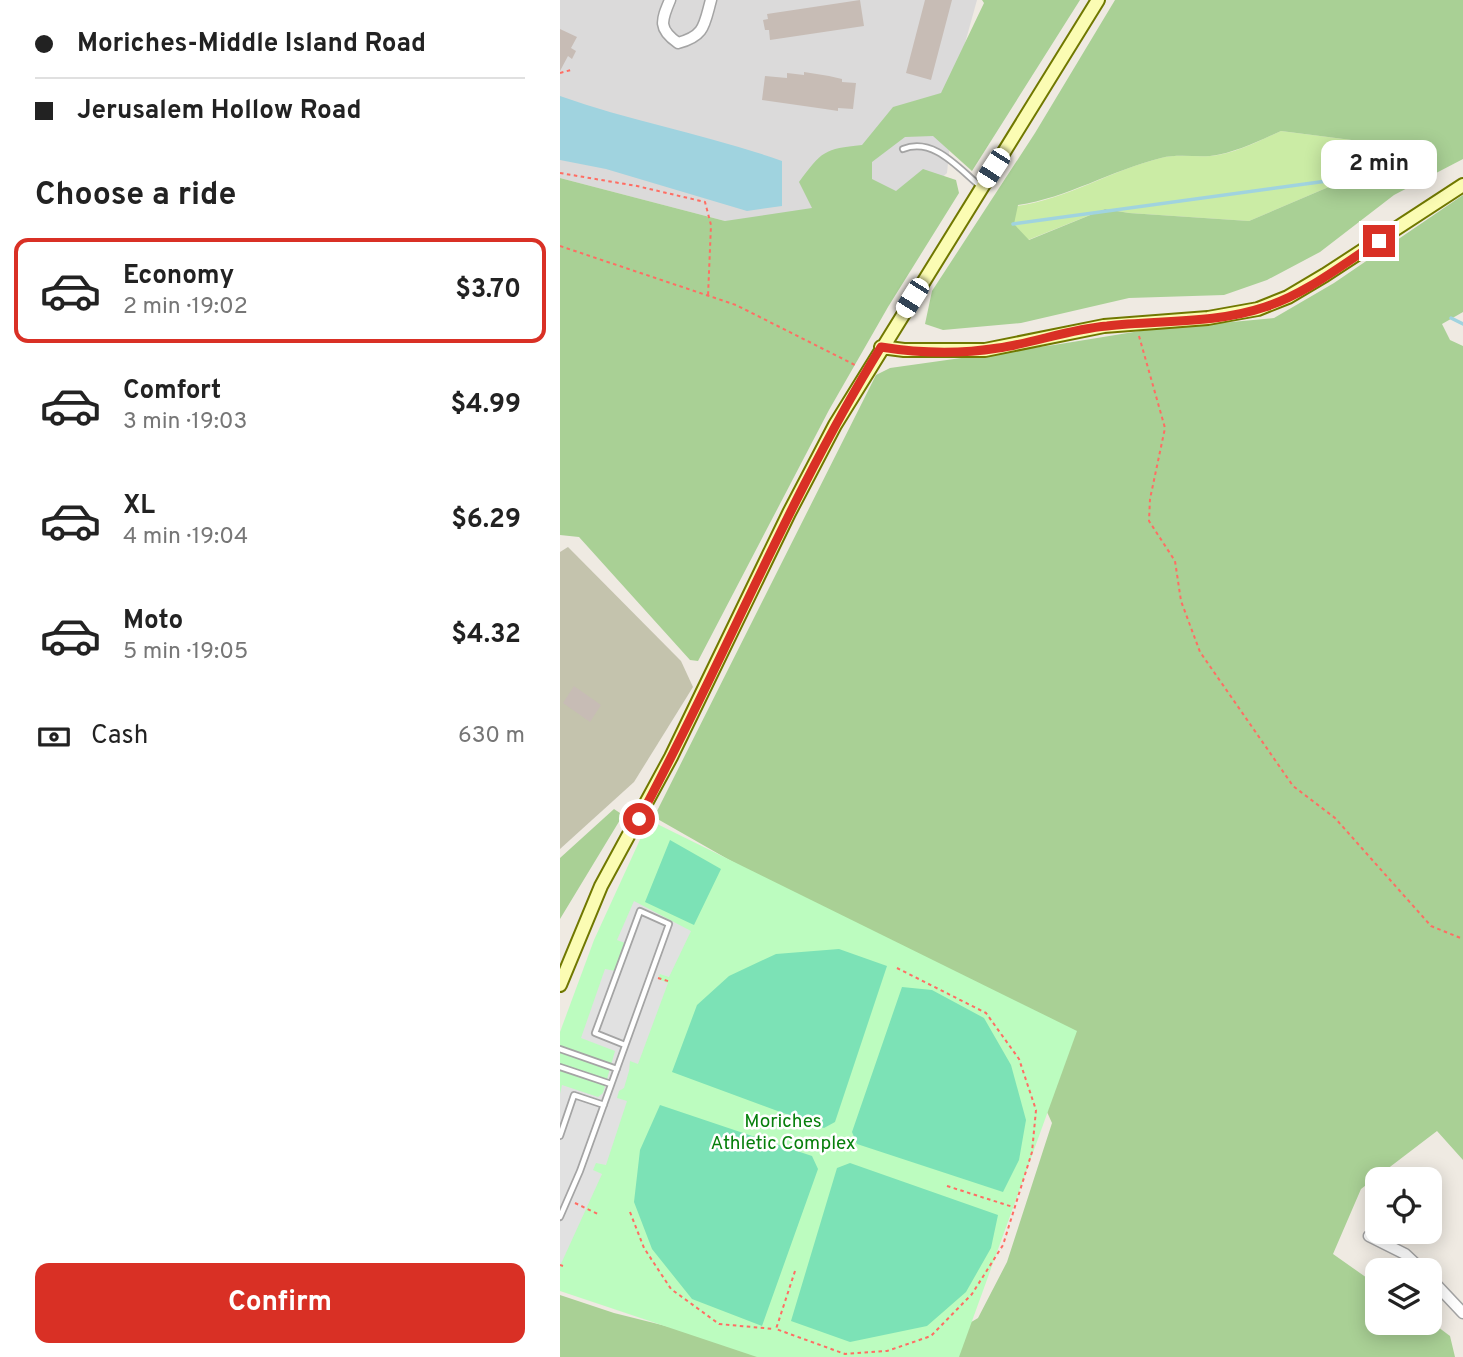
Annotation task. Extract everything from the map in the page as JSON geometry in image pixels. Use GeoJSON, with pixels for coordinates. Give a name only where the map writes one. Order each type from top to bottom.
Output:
{"type":"FeatureCollection","features":[{"type":"Feature","properties":{"kind":"main road"},"geometry":{"type":"LineString","coordinates":[[560,985],[601,886],[671,757],[813,465],[881,347],[1098,0]]}},
{"type":"Feature","properties":{"kind":"main road"},"geometry":{"type":"LineString","coordinates":[[881,347],[904,350],[985,350],[1091,328],[1234,314],[1278,302],[1343,265],[1463,185]]}},
{"type":"Feature","properties":{"kind":"main road"},"geometry":{"type":"LineString","coordinates":[[560,968],[574,947]]}},
{"type":"Feature","properties":{"kind":"street"},"geometry":{"type":"LineString","coordinates":[[670,0],[662,24],[666,35],[678,43],[693,39],[700,33],[711,0]]}},
{"type":"Feature","properties":{"kind":"street"},"geometry":{"type":"LineString","coordinates":[[1385,1244],[1409,1258]]}},
{"type":"Feature","properties":{"kind":"street"},"geometry":{"type":"LineString","coordinates":[[1442,1291],[1463,1313]]}},
{"type":"Feature","properties":{"kind":"lane"},"geometry":{"type":"LineString","coordinates":[[903,149],[922,146],[941,153],[980,187]]}},
{"type":"Feature","properties":{"kind":"lane"},"geometry":{"type":"LineString","coordinates":[[560,1217],[580,1171],[669,924],[640,911],[595,1033],[625,1045]]}},
{"type":"Feature","properties":{"kind":"lane"},"geometry":{"type":"LineString","coordinates":[[560,1049],[617,1069]]}},
{"type":"Feature","properties":{"kind":"lane"},"geometry":{"type":"LineString","coordinates":[[560,1067],[611,1084]]}},
{"type":"Feature","properties":{"kind":"lane"},"geometry":{"type":"LineString","coordinates":[[560,1136],[574,1095],[604,1105]]}},
{"type":"Feature","properties":{"kind":"path"},"geometry":{"type":"LineString","coordinates":[[560,73],[571,69]]}},
{"type":"Feature","properties":{"kind":"path"},"geometry":{"type":"LineString","coordinates":[[560,173],[637,186],[705,202],[711,225],[708,296]]}},
{"type":"Feature","properties":{"kind":"path"},"geometry":{"type":"LineString","coordinates":[[560,246],[736,305],[858,367],[868,369]]}},
{"type":"Feature","properties":{"kind":"path"},"geometry":{"type":"LineString","coordinates":[[1136,323],[1165,428],[1150,499],[1149,521],[1175,561],[1181,601],[1200,652],[1293,786],[1335,818],[1432,926],[1463,939]]}},
{"type":"Feature","properties":{"kind":"path"},"geometry":{"type":"LineString","coordinates":[[630,1212],[644,1248],[671,1289],[719,1324],[776,1329],[845,1354],[887,1351],[931,1336],[972,1294],[1003,1245],[1032,1152],[1036,1110],[1019,1059],[986,1013],[897,968]]}},
{"type":"Feature","properties":{"kind":"path"},"geometry":{"type":"LineString","coordinates":[[651,975],[671,982]]}},
{"type":"Feature","properties":{"kind":"path"},"geometry":{"type":"LineString","coordinates":[[947,1185],[1015,1208]]}},
{"type":"Feature","properties":{"kind":"path"},"geometry":{"type":"LineString","coordinates":[[568,1200],[598,1214]]}},
{"type":"Feature","properties":{"kind":"path"},"geometry":{"type":"LineString","coordinates":[[776,1329],[795,1271]]}},
{"type":"Feature","properties":{"kind":"shaded area"},"geometry":{"type":"Polygon","coordinates":[[[560,0],[977,0],[957,72],[947,173],[868,246],[725,221],[560,178],[560,0]]]}},
{"type":"Feature","properties":{"kind":"shaded area"},"geometry":{"type":"Polygon","coordinates":[[[568,547],[681,661],[693,687],[634,782],[560,849],[560,552],[568,547]]]}},
{"type":"Feature","properties":{"kind":"shaded area"},"geometry":{"type":"Polygon","coordinates":[[[634,901],[691,931],[669,977],[660,974],[658,979],[668,983],[638,1064],[630,1061],[624,1088],[619,1091],[617,1098],[627,1101],[606,1165],[596,1163],[593,1170],[602,1174],[560,1266],[560,1094],[562,1085],[598,1097],[603,1093],[615,1051],[581,1038],[605,969],[615,971],[625,943],[617,940],[634,901]]]}},
{"type":"Feature","properties":{"kind":"green space"},"geometry":{"type":"Polygon","coordinates":[[[982,0],[1080,0],[972,171],[933,136],[905,137],[872,162],[872,179],[896,191],[923,169],[956,180],[959,193],[888,307],[829,410],[698,661],[690,660],[579,537],[560,535],[560,178],[725,221],[812,208],[799,182],[819,158],[831,150],[862,145],[893,107],[941,93],[984,3],[982,0]]]}},
{"type":"Feature","properties":{"kind":"green space"},"geometry":{"type":"Polygon","coordinates":[[[1115,0],[1463,0],[1463,159],[1394,195],[1320,252],[1267,280],[1224,295],[1129,298],[1021,323],[943,330],[925,324],[932,291],[1035,133],[1115,0]],[[1281,131],[1228,152],[1210,156],[1173,156],[1143,163],[1072,190],[1018,205],[1014,224],[1029,240],[1105,209],[1249,221],[1392,160],[1375,143],[1281,131]]]}},
{"type":"Feature","properties":{"kind":"green space"},"geometry":{"type":"Polygon","coordinates":[[[1281,131],[1375,143],[1392,160],[1249,221],[1105,209],[1028,240],[1013,224],[1017,206],[1072,191],[1143,163],[1173,156],[1228,153],[1281,131]]]}},
{"type":"Feature","properties":{"kind":"green space"},"geometry":{"type":"Polygon","coordinates":[[[1463,195],[1463,312],[1442,324],[1450,340],[1463,346],[1463,1160],[1437,1131],[1390,1167],[1365,1167],[1365,1186],[1361,1189],[1333,1254],[1365,1277],[1365,1335],[1442,1335],[1442,1330],[1450,1336],[1455,1357],[913,1357],[978,1318],[1007,1262],[1052,1123],[1004,1017],[654,817],[876,375],[890,368],[1146,330],[1274,318],[1334,283],[1463,195]]]}},
{"type":"Feature","properties":{"kind":"green space"},"geometry":{"type":"Polygon","coordinates":[[[614,809],[623,815],[560,919],[560,858],[614,809]]]}},
{"type":"Feature","properties":{"kind":"green space","name":"Moriches Athletic Complex"},"geometry":{"type":"Polygon","coordinates":[[[649,820],[1077,1031],[959,1357],[757,1357],[560,1291],[560,1032],[594,940],[649,820]]]}},
{"type":"Feature","properties":{"kind":"green space"},"geometry":{"type":"Polygon","coordinates":[[[670,840],[721,869],[694,925],[645,902],[670,840]]]}},
{"type":"Feature","properties":{"kind":"green space"},"geometry":{"type":"Polygon","coordinates":[[[839,949],[887,966],[835,1122],[824,1128],[672,1072],[697,1005],[729,976],[776,954],[839,949]]]}},
{"type":"Feature","properties":{"kind":"green space"},"geometry":{"type":"Polygon","coordinates":[[[902,987],[932,990],[984,1018],[1011,1065],[1026,1120],[1019,1160],[1003,1192],[857,1144],[852,1132],[902,987]]]}},
{"type":"Feature","properties":{"kind":"green space"},"geometry":{"type":"Polygon","coordinates":[[[660,1105],[812,1156],[818,1169],[762,1326],[692,1299],[652,1249],[634,1202],[640,1150],[660,1105]]]}},
{"type":"Feature","properties":{"kind":"green space"},"geometry":{"type":"Polygon","coordinates":[[[850,1163],[998,1215],[991,1248],[966,1292],[927,1326],[850,1342],[791,1321],[837,1168],[850,1163]]]}},
{"type":"Feature","properties":{"kind":"green space"},"geometry":{"type":"Polygon","coordinates":[[[560,1295],[614,1313],[790,1357],[560,1357],[560,1295]]]}},
{"type":"Feature","properties":{"kind":"water"},"geometry":{"type":"Polygon","coordinates":[[[560,96],[782,161],[782,206],[747,211],[606,169],[560,160],[560,96]]]}},
{"type":"Feature","properties":{"kind":"building"},"geometry":{"type":"Polygon","coordinates":[[[860,0],[864,26],[770,40],[769,30],[765,30],[763,20],[768,19],[767,14],[860,0]]]}},
{"type":"Feature","properties":{"kind":"building"},"geometry":{"type":"Polygon","coordinates":[[[925,0],[952,0],[931,80],[906,73],[925,0]]]}},
{"type":"Feature","properties":{"kind":"building"},"geometry":{"type":"Polygon","coordinates":[[[560,29],[577,37],[571,48],[576,51],[572,59],[568,56],[560,71],[560,29]]]}},
{"type":"Feature","properties":{"kind":"building"},"geometry":{"type":"Polygon","coordinates":[[[804,72],[856,83],[853,109],[838,108],[838,111],[762,100],[765,76],[787,78],[787,73],[804,75],[804,72]]]}},
{"type":"Feature","properties":{"kind":"building"},"geometry":{"type":"Polygon","coordinates":[[[574,686],[601,705],[590,722],[563,703],[574,686]]]}},
{"type":"Feature","properties":{"kind":"waterway"},"geometry":{"type":"LineString","coordinates":[[1013,224],[1349,178]]}},
{"type":"Feature","properties":{"kind":"waterway"},"geometry":{"type":"LineString","coordinates":[[1451,318],[1463,324]]}},
{"type":"Feature","properties":{"kind":"route"},"geometry":{"type":"LineString","coordinates":[[639,819],[813,465],[881,347],[904,350],[985,350],[1104,326],[1247,312],[1288,297],[1379,241]]}}]}
